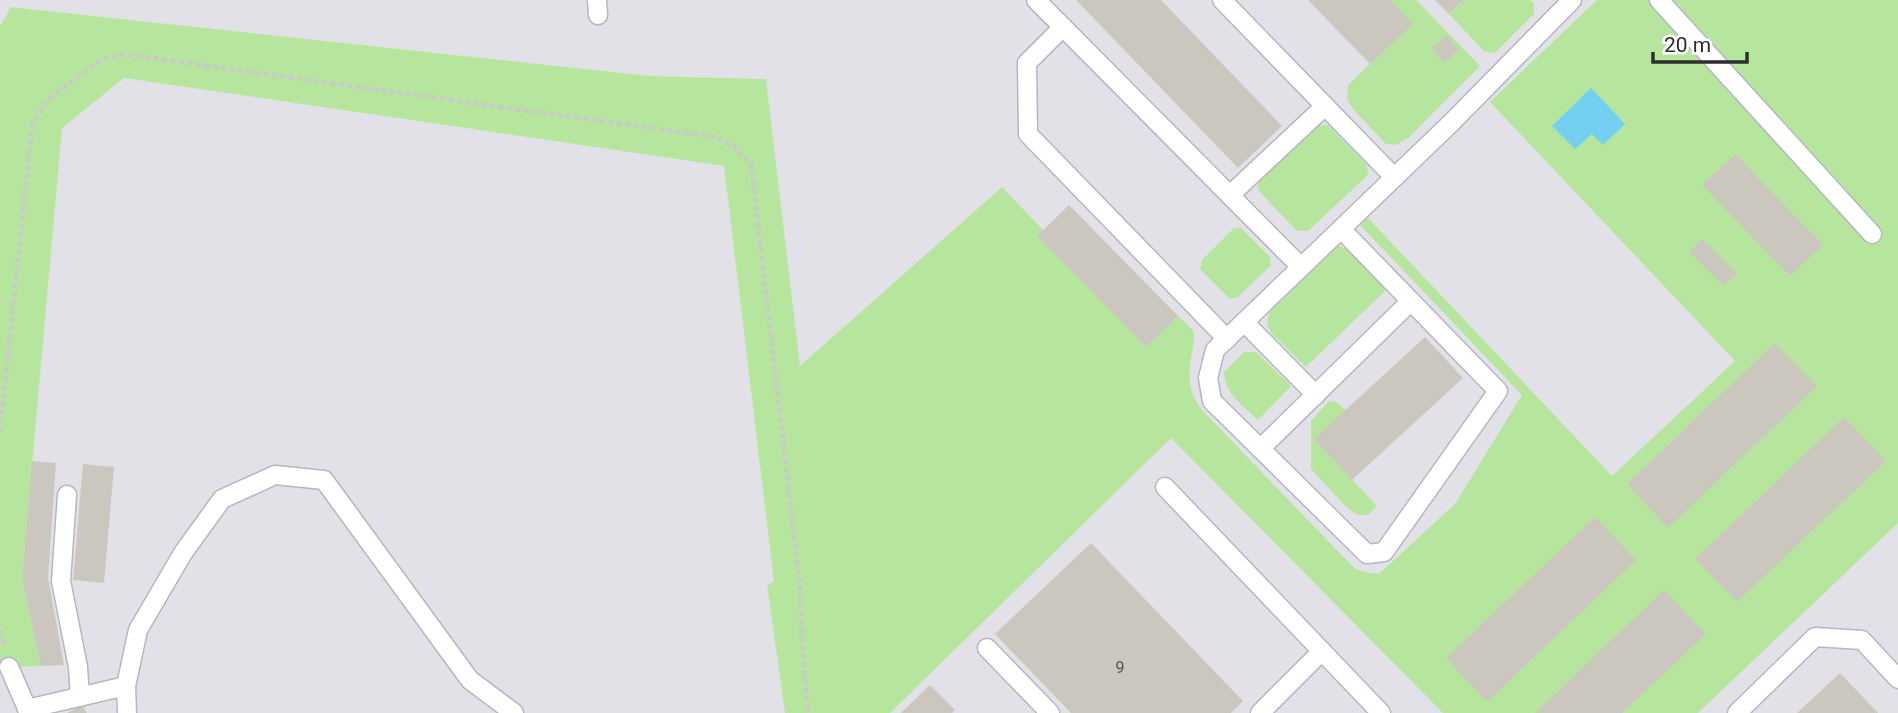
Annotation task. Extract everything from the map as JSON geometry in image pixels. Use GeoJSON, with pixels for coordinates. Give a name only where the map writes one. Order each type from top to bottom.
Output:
{"type":"FeatureCollection","features":[{"type":"Feature","properties":{"kind":"lane"},"geometry":{"type":"LineString","coordinates":[[1036,0],[1301,267]]}},
{"type":"Feature","properties":{"kind":"lane"},"geometry":{"type":"LineString","coordinates":[[1222,0],[1395,177]]}},
{"type":"Feature","properties":{"kind":"lane"},"geometry":{"type":"LineString","coordinates":[[1659,0],[1872,234]]}},
{"type":"Feature","properties":{"kind":"lane"},"geometry":{"type":"LineString","coordinates":[[1341,229],[1498,391],[1384,552],[1367,554],[1212,401],[1208,378],[1215,350],[1451,122],[1566,2]]}},
{"type":"Feature","properties":{"kind":"lane"},"geometry":{"type":"LineString","coordinates":[[1063,27],[1027,62],[1028,134],[1227,339]]}},
{"type":"Feature","properties":{"kind":"lane"},"geometry":{"type":"LineString","coordinates":[[1230,195],[1325,106]]}},
{"type":"Feature","properties":{"kind":"lane"},"geometry":{"type":"LineString","coordinates":[[1260,449],[1411,301]]}},
{"type":"Feature","properties":{"kind":"lane"},"geometry":{"type":"LineString","coordinates":[[1244,322],[1316,395]]}},
{"type":"Feature","properties":{"kind":"lane"},"geometry":{"type":"LineString","coordinates":[[127,713],[125,686],[138,630],[183,553],[222,499],[275,475],[324,480],[470,680],[514,713]]}},
{"type":"Feature","properties":{"kind":"lane"},"geometry":{"type":"LineString","coordinates":[[1165,487],[1381,713]]}},
{"type":"Feature","properties":{"kind":"lane"},"geometry":{"type":"LineString","coordinates":[[67,495],[61,581],[78,667],[80,697]]}},
{"type":"Feature","properties":{"kind":"lane"},"geometry":{"type":"LineString","coordinates":[[1737,713],[1815,637],[1862,640],[1898,679]]}},
{"type":"Feature","properties":{"kind":"lane"},"geometry":{"type":"LineString","coordinates":[[987,648],[1050,713]]}},
{"type":"Feature","properties":{"kind":"lane"},"geometry":{"type":"LineString","coordinates":[[1260,713],[1322,651]]}},
{"type":"Feature","properties":{"kind":"lane"},"geometry":{"type":"LineString","coordinates":[[9,667],[28,711],[125,686]]}},
{"type":"Feature","properties":{"kind":"path"},"geometry":{"type":"LineString","coordinates":[[0,432],[32,125],[47,100],[100,60],[123,54],[715,137],[734,146],[751,164],[800,588],[808,713]]}},
{"type":"Feature","properties":{"kind":"shaded area"},"geometry":{"type":"Polygon","coordinates":[[[0,0],[1677,0],[1898,306],[1898,713],[847,713],[827,596],[766,79],[650,76],[11,7],[0,88],[0,0]]]}},
{"type":"Feature","properties":{"kind":"shaded area"},"geometry":{"type":"Polygon","coordinates":[[[124,78],[724,166],[774,583],[767,585],[785,713],[0,713],[0,667],[40,666],[22,579],[62,127],[124,78]]]}},
{"type":"Feature","properties":{"kind":"green space"},"geometry":{"type":"Polygon","coordinates":[[[1390,0],[1416,0],[1480,66],[1408,138],[1396,145],[1386,144],[1347,99],[1348,85],[1412,24],[1390,0]]]}},
{"type":"Feature","properties":{"kind":"green space"},"geometry":{"type":"Polygon","coordinates":[[[1464,0],[1530,0],[1534,4],[1534,14],[1495,53],[1484,51],[1449,14],[1464,0]]]}},
{"type":"Feature","properties":{"kind":"green space"},"geometry":{"type":"Polygon","coordinates":[[[1597,0],[1898,0],[1898,523],[1698,713],[1443,713],[1171,438],[890,713],[785,713],[767,585],[774,582],[724,166],[124,78],[62,128],[22,579],[41,666],[0,667],[0,26],[11,7],[650,76],[766,79],[800,366],[1002,187],[1146,347],[1178,316],[1193,330],[1190,383],[1201,409],[1354,568],[1380,573],[1455,504],[1522,395],[1360,225],[1368,218],[1612,476],[1735,361],[1490,102],[1597,0]]]}},
{"type":"Feature","properties":{"kind":"green space"},"geometry":{"type":"Polygon","coordinates":[[[1328,125],[1367,165],[1368,175],[1308,231],[1297,231],[1257,189],[1259,181],[1319,126],[1328,125]]]}},
{"type":"Feature","properties":{"kind":"green space"},"geometry":{"type":"Polygon","coordinates":[[[1234,228],[1241,228],[1270,257],[1271,265],[1238,297],[1230,299],[1200,269],[1202,260],[1234,228]]]}},
{"type":"Feature","properties":{"kind":"green space"},"geometry":{"type":"Polygon","coordinates":[[[1338,246],[1350,250],[1386,290],[1306,367],[1271,333],[1267,324],[1269,313],[1338,246]]]}},
{"type":"Feature","properties":{"kind":"green space"},"geometry":{"type":"Polygon","coordinates":[[[1244,352],[1256,352],[1291,386],[1258,420],[1236,399],[1225,380],[1224,372],[1244,352]]]}},
{"type":"Feature","properties":{"kind":"green space"},"geometry":{"type":"Polygon","coordinates":[[[1329,401],[1336,402],[1346,410],[1314,439],[1377,506],[1368,515],[1358,515],[1348,509],[1311,469],[1311,421],[1329,401]]]}},
{"type":"Feature","properties":{"kind":"water"},"geometry":{"type":"Polygon","coordinates":[[[1591,88],[1625,124],[1603,145],[1592,134],[1575,149],[1552,126],[1591,88]]]}},
{"type":"Feature","properties":{"kind":"building"},"geometry":{"type":"Polygon","coordinates":[[[1076,0],[1161,0],[1282,126],[1238,168],[1076,0]]]}},
{"type":"Feature","properties":{"kind":"building"},"geometry":{"type":"Polygon","coordinates":[[[1308,0],[1390,0],[1413,24],[1370,64],[1308,0]]]}},
{"type":"Feature","properties":{"kind":"building"},"geometry":{"type":"Polygon","coordinates":[[[1435,0],[1464,0],[1449,14],[1435,0]]]}},
{"type":"Feature","properties":{"kind":"building"},"geometry":{"type":"Polygon","coordinates":[[[1446,35],[1459,50],[1444,63],[1432,48],[1446,35]]]}},
{"type":"Feature","properties":{"kind":"building"},"geometry":{"type":"Polygon","coordinates":[[[1735,154],[1823,245],[1790,276],[1702,185],[1735,154]]]}},
{"type":"Feature","properties":{"kind":"building"},"geometry":{"type":"Polygon","coordinates":[[[1069,205],[1178,316],[1146,347],[1037,236],[1069,205]]]}},
{"type":"Feature","properties":{"kind":"building"},"geometry":{"type":"Polygon","coordinates":[[[1702,239],[1737,273],[1723,286],[1689,252],[1702,239]]]}},
{"type":"Feature","properties":{"kind":"building"},"geometry":{"type":"Polygon","coordinates":[[[1425,337],[1463,378],[1352,480],[1314,439],[1425,337]]]}},
{"type":"Feature","properties":{"kind":"building"},"geometry":{"type":"Polygon","coordinates":[[[1775,343],[1817,386],[1668,528],[1627,484],[1775,343]]]}},
{"type":"Feature","properties":{"kind":"building"},"geometry":{"type":"Polygon","coordinates":[[[1844,417],[1886,461],[1737,602],[1695,559],[1844,417]]]}},
{"type":"Feature","properties":{"kind":"building"},"geometry":{"type":"Polygon","coordinates":[[[32,461],[56,463],[48,578],[64,665],[41,666],[22,579],[32,461]]]}},
{"type":"Feature","properties":{"kind":"building"},"geometry":{"type":"Polygon","coordinates":[[[83,464],[114,467],[104,583],[73,580],[83,464]]]}},
{"type":"Feature","properties":{"kind":"building"},"geometry":{"type":"Polygon","coordinates":[[[1595,517],[1636,560],[1487,702],[1446,658],[1595,517]]]}},
{"type":"Feature","properties":{"kind":"building"},"geometry":{"type":"Polygon","coordinates":[[[1091,543],[1243,701],[1231,713],[1071,713],[995,634],[1091,543]]]}},
{"type":"Feature","properties":{"kind":"building"},"geometry":{"type":"Polygon","coordinates":[[[1664,590],[1706,634],[1622,713],[1535,713],[1664,590]]]}},
{"type":"Feature","properties":{"kind":"building"},"geometry":{"type":"Polygon","coordinates":[[[1840,673],[1878,713],[1797,713],[1840,673]]]}},
{"type":"Feature","properties":{"kind":"building"},"geometry":{"type":"Polygon","coordinates":[[[930,685],[955,710],[952,713],[901,713],[930,685]]]}},
{"type":"Feature","properties":{"kind":"building"},"geometry":{"type":"Polygon","coordinates":[[[82,705],[87,713],[67,713],[82,705]]]}}]}
